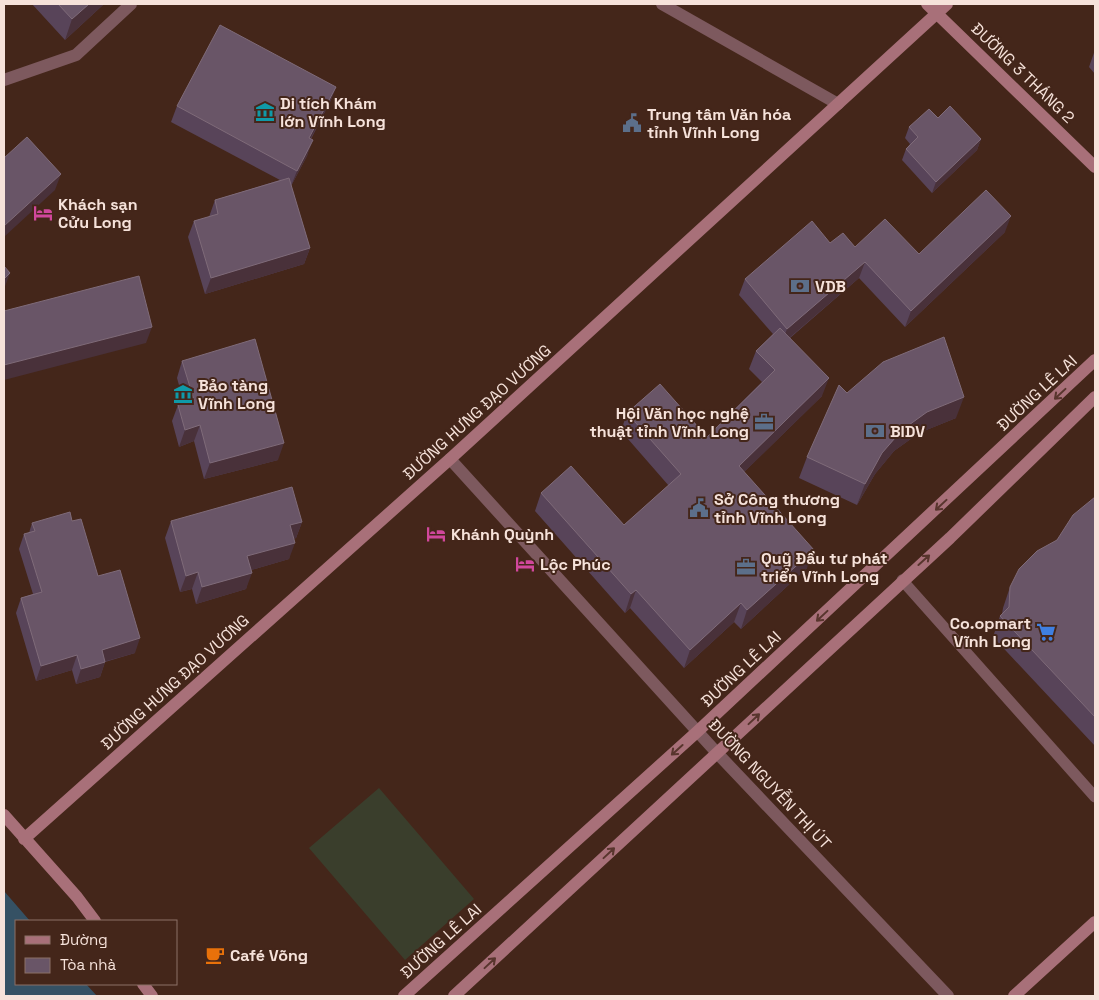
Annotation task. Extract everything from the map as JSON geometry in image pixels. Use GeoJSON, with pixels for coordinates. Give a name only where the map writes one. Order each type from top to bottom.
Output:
{"type":"FeatureCollection","features":[{"type":"Feature","properties":{"kind":"street"},"geometry":{"type":"LineString","coordinates":[[4,80],[76,55],[131,4]]}},
{"type":"Feature","properties":{"kind":"street"},"geometry":{"type":"LineString","coordinates":[[662,4],[838,104]]}},
{"type":"Feature","properties":{"kind":"street","name":"ĐƯỜNG 3 THÁNG 2"},"geometry":{"type":"LineString","coordinates":[[927,4],[1095,167]]}},
{"type":"Feature","properties":{"kind":"street","name":"ĐƯỜNG HƯNG ĐẠO VƯƠNG"},"geometry":{"type":"LineString","coordinates":[[24,839],[450,458],[946,4]]}},
{"type":"Feature","properties":{"kind":"street","name":"ĐƯỜNG LÊ LAI"},"geometry":{"type":"LineString","coordinates":[[404,996],[698,731],[1095,360]]}},
{"type":"Feature","properties":{"kind":"street"},"geometry":{"type":"LineString","coordinates":[[454,996],[718,753],[902,580],[950,538],[1095,397]]}},
{"type":"Feature","properties":{"kind":"street","name":"ĐƯỜNG NGUYỄN THỊ ÚT"},"geometry":{"type":"LineString","coordinates":[[450,458],[718,753],[948,996]]}},
{"type":"Feature","properties":{"kind":"street"},"geometry":{"type":"LineString","coordinates":[[4,815],[77,897],[94,920]]}},
{"type":"Feature","properties":{"kind":"street"},"geometry":{"type":"LineString","coordinates":[[1014,996],[1095,922]]}},
{"type":"Feature","properties":{"kind":"street"},"geometry":{"type":"LineString","coordinates":[[143,985],[152,996]]}},
{"type":"Feature","properties":{"kind":"lane"},"geometry":{"type":"LineString","coordinates":[[902,580],[1095,798]]}},
{"type":"Feature","properties":{"kind":"green space"},"geometry":{"type":"Polygon","coordinates":[[[379,788],[474,899],[405,960],[309,848],[379,788]]]}},
{"type":"Feature","properties":{"kind":"water"},"geometry":{"type":"Polygon","coordinates":[[[4,891],[29,920],[15,920],[15,985],[87,985],[97,996],[4,996],[4,891]]]}},
{"type":"Feature","properties":{"kind":"building"},"geometry":{"type":"Polygon","coordinates":[[[58,4],[89,4],[72,19],[58,4]]]}},
{"type":"Feature","properties":{"kind":"building"},"geometry":{"type":"Polygon","coordinates":[[[220,25],[336,87],[309,138],[313,140],[297,171],[177,106],[220,25]]]}},
{"type":"Feature","properties":{"kind":"building"},"geometry":{"type":"Polygon","coordinates":[[[950,106],[981,139],[936,182],[906,149],[918,137],[909,127],[929,109],[938,118],[950,106]]]}},
{"type":"Feature","properties":{"kind":"building"},"geometry":{"type":"Polygon","coordinates":[[[27,137],[61,174],[4,226],[4,158],[27,137]]]}},
{"type":"Feature","properties":{"kind":"building"},"geometry":{"type":"Polygon","coordinates":[[[289,178],[310,248],[211,278],[194,221],[218,214],[215,200],[289,178]]]}},
{"type":"Feature","properties":{"kind":"building"},"geometry":{"type":"Polygon","coordinates":[[[986,190],[1011,216],[911,311],[865,262],[787,329],[745,279],[812,221],[830,243],[843,233],[855,247],[885,219],[919,254],[986,190]]]}},
{"type":"Feature","properties":{"kind":"building"},"geometry":{"type":"Polygon","coordinates":[[[4,266],[10,273],[4,279],[4,266]]]}},
{"type":"Feature","properties":{"kind":"building"},"geometry":{"type":"Polygon","coordinates":[[[139,276],[152,327],[4,365],[4,311],[139,276]]]}},
{"type":"Feature","properties":{"kind":"building"},"geometry":{"type":"Polygon","coordinates":[[[780,328],[829,378],[739,466],[814,550],[747,610],[741,603],[690,650],[636,590],[631,594],[541,493],[571,466],[624,525],[681,474],[627,413],[660,384],[707,437],[775,370],[756,351],[780,328]]]}},
{"type":"Feature","properties":{"kind":"building","name":"BIDV"},"geometry":{"type":"Polygon","coordinates":[[[944,337],[964,397],[927,412],[902,430],[882,453],[865,484],[807,457],[839,385],[847,393],[883,362],[944,337]]]}},
{"type":"Feature","properties":{"kind":"building"},"geometry":{"type":"Polygon","coordinates":[[[255,339],[284,443],[210,463],[200,425],[185,430],[178,405],[194,400],[182,361],[255,339]]]}},
{"type":"Feature","properties":{"kind":"building"},"geometry":{"type":"Polygon","coordinates":[[[292,487],[302,522],[290,525],[295,543],[247,556],[252,573],[202,587],[198,572],[186,576],[171,521],[292,487]]]}},
{"type":"Feature","properties":{"kind":"building","name":"Co.opmart Vĩnh Long"},"geometry":{"type":"Polygon","coordinates":[[[1095,497],[1095,717],[1000,616],[1009,607],[1010,587],[1019,569],[1037,551],[1057,540],[1073,515],[1095,497]]]}},
{"type":"Feature","properties":{"kind":"building"},"geometry":{"type":"Polygon","coordinates":[[[70,512],[72,521],[81,519],[98,576],[120,570],[140,638],[102,650],[105,662],[81,669],[77,655],[41,666],[21,598],[42,592],[24,534],[35,531],[32,523],[70,512]]]}},
{"type":"Feature","properties":{"kind":"place","name":"Di tích Khám lớn Vĩnh Long"},"geometry":{"type":"Point","coordinates":[265,112]}},
{"type":"Feature","properties":{"kind":"place","name":"Trung tâm Văn hóa tỉnh Vĩnh Long"},"geometry":{"type":"Point","coordinates":[632,123]}},
{"type":"Feature","properties":{"kind":"place","name":"Khách sạn Cửu Long"},"geometry":{"type":"Point","coordinates":[43,213]}},
{"type":"Feature","properties":{"kind":"place","name":"VDB"},"geometry":{"type":"Point","coordinates":[800,286]}},
{"type":"Feature","properties":{"kind":"place","name":"Bảo tàng Vĩnh Long"},"geometry":{"type":"Point","coordinates":[183,394]}},
{"type":"Feature","properties":{"kind":"place","name":"Hội Văn học nghệ thuật tỉnh Vĩnh Long"},"geometry":{"type":"Point","coordinates":[764,422]}},
{"type":"Feature","properties":{"kind":"place","name":"BIDV"},"geometry":{"type":"Point","coordinates":[875,431]}},
{"type":"Feature","properties":{"kind":"place","name":"Sở Công thương tỉnh Vĩnh Long"},"geometry":{"type":"Point","coordinates":[699,508]}},
{"type":"Feature","properties":{"kind":"place","name":"Khánh Quỳnh"},"geometry":{"type":"Point","coordinates":[436,534]}},
{"type":"Feature","properties":{"kind":"place","name":"Lộc Phúc"},"geometry":{"type":"Point","coordinates":[525,564]}},
{"type":"Feature","properties":{"kind":"place","name":"Quỹ Đầu tư phát triển Vĩnh Long"},"geometry":{"type":"Point","coordinates":[746,567]}},
{"type":"Feature","properties":{"kind":"place","name":"Co.opmart Vĩnh Long"},"geometry":{"type":"Point","coordinates":[1046,632]}},
{"type":"Feature","properties":{"kind":"place","name":"Café Võng"},"geometry":{"type":"Point","coordinates":[215,955]}}]}
